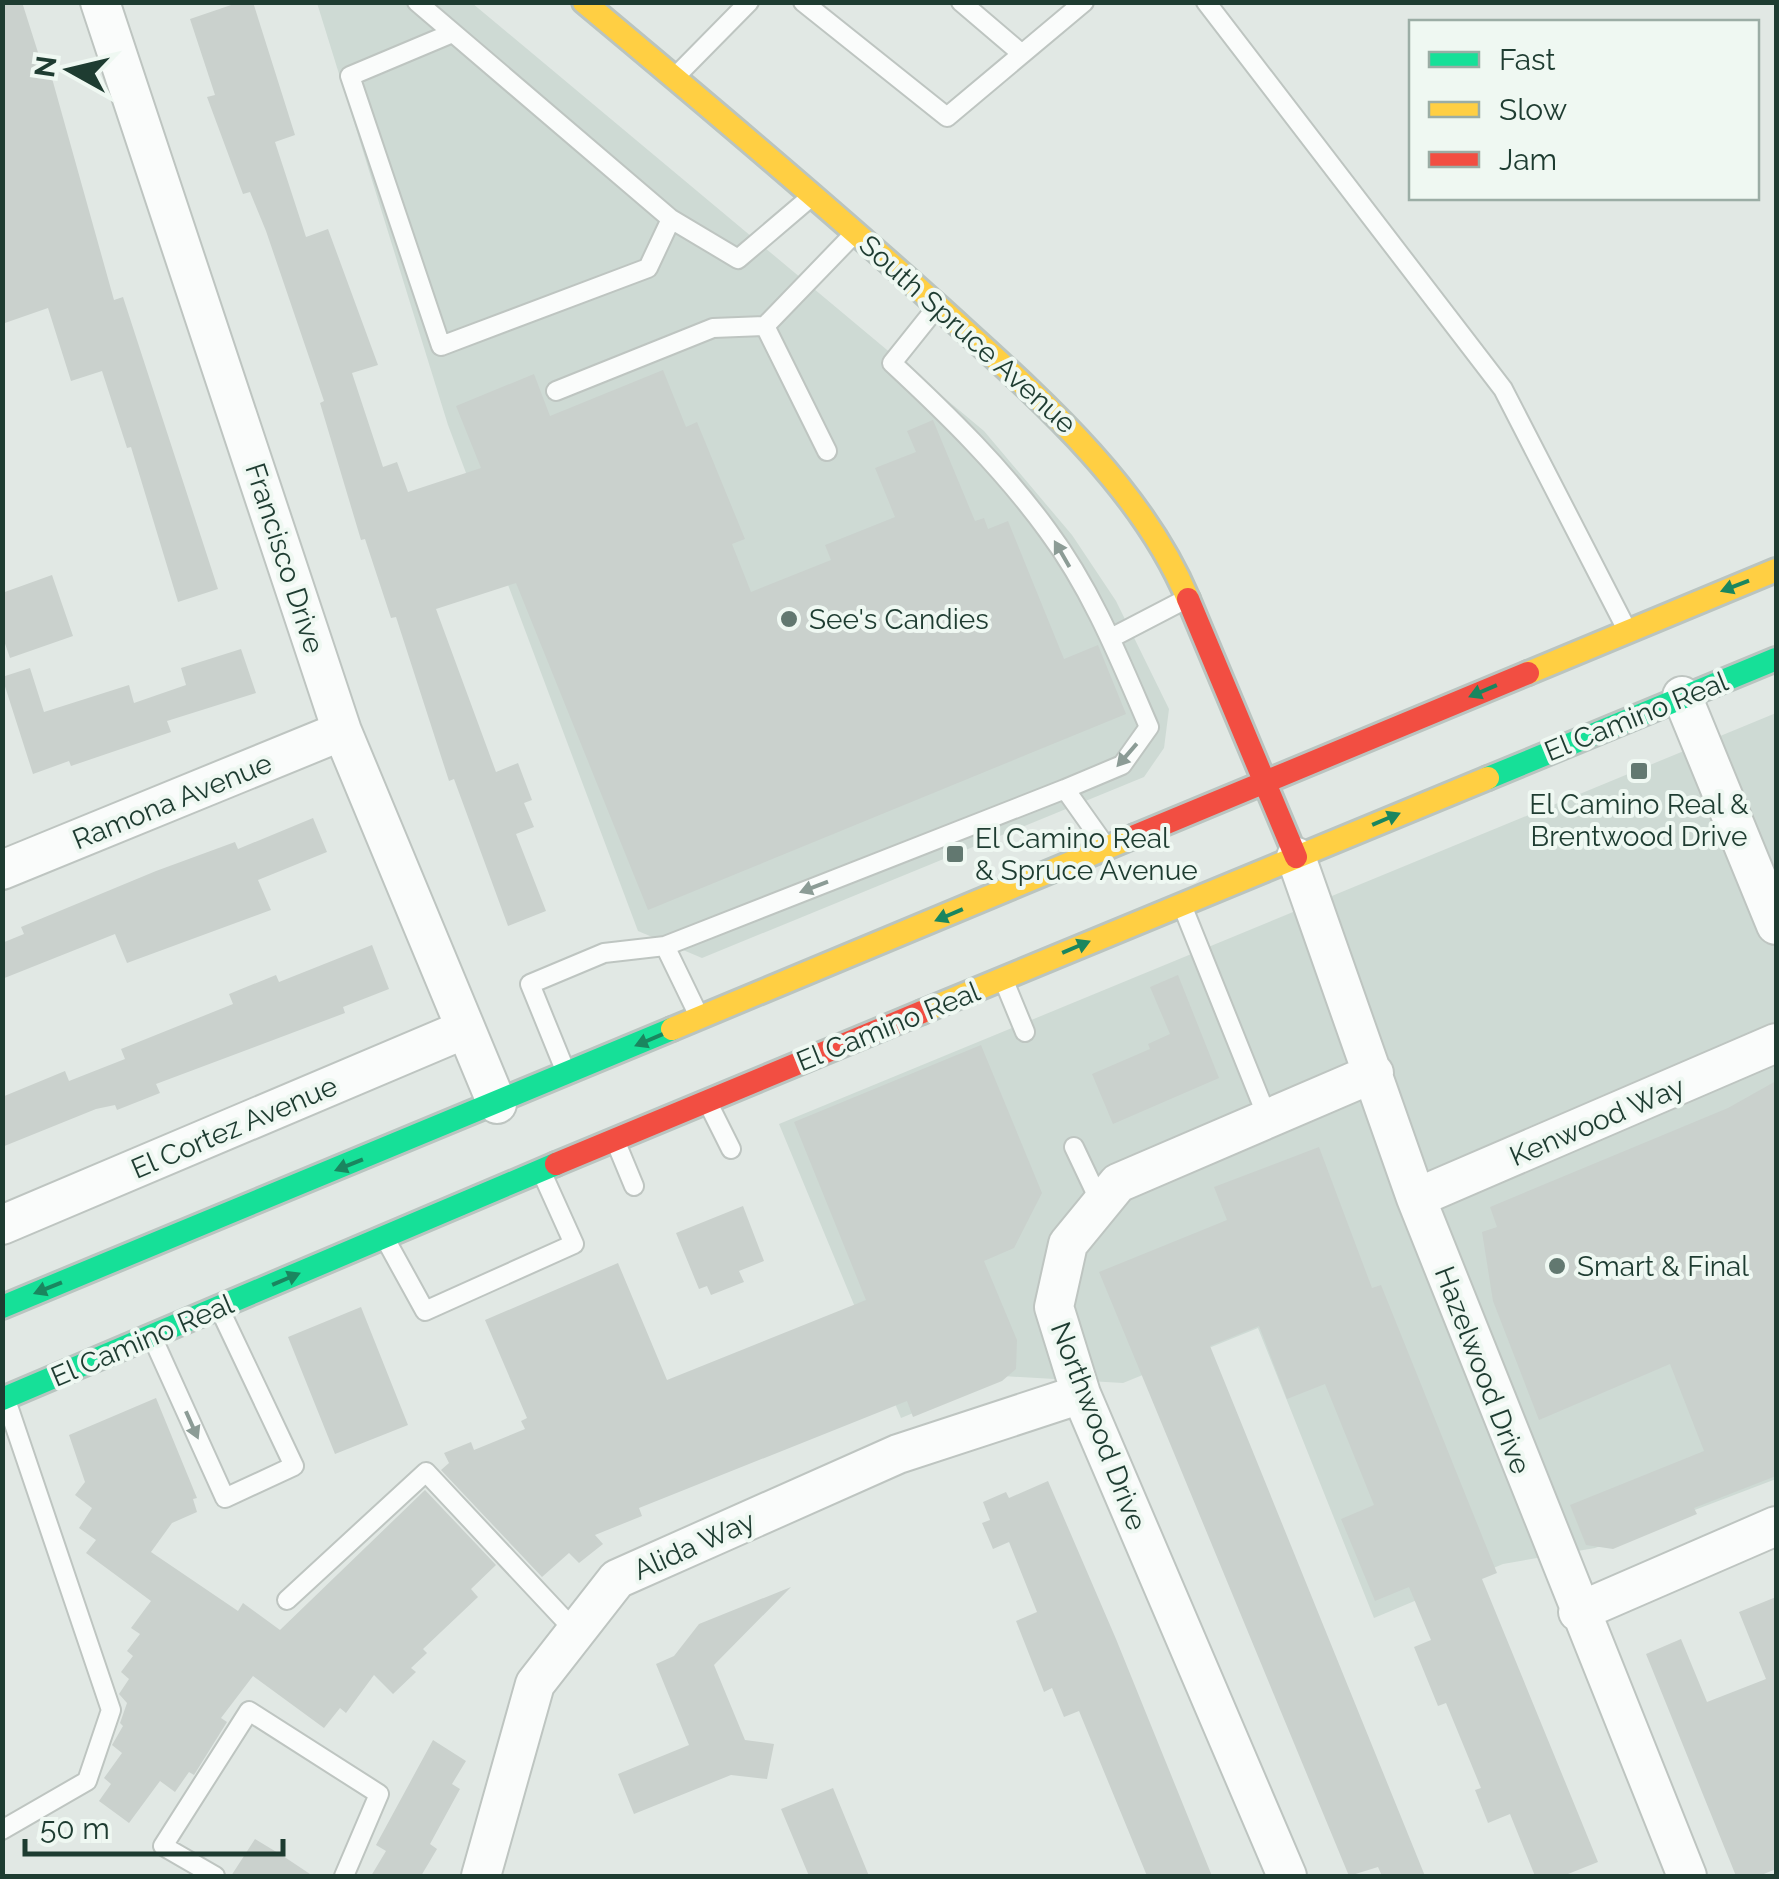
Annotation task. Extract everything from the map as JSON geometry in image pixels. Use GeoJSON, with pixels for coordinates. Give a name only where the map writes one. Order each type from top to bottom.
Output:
{"type":"FeatureCollection","features":[{"type":"Feature","properties":{"kind":"main road","name":"South Spruce Avenue"},"geometry":{"type":"LineString","coordinates":[[584,2],[814,194],[1078,434],[1175,566],[1296,857]]}},
{"type":"Feature","properties":{"kind":"main road"},"geometry":{"type":"LineString","coordinates":[[2,1307],[1776,570]]}},
{"type":"Feature","properties":{"kind":"main road","name":"El Camino Real"},"geometry":{"type":"LineString","coordinates":[[4,1399],[707,1100],[1776,659]]}},
{"type":"Feature","properties":{"kind":"street","name":"Francisco Drive"},"geometry":{"type":"LineString","coordinates":[[100,2],[342,731],[497,1104]]}},
{"type":"Feature","properties":{"kind":"street"},"geometry":{"type":"LineString","coordinates":[[1682,696],[1774,913]]}},
{"type":"Feature","properties":{"kind":"street","name":"Ramona Avenue"},"geometry":{"type":"LineString","coordinates":[[2,870],[342,731]]}},
{"type":"Feature","properties":{"kind":"street","name":"Hazelwood Drive"},"geometry":{"type":"LineString","coordinates":[[1296,857],[1416,1198],[1686,1876]]}},
{"type":"Feature","properties":{"kind":"street","name":"El Cortez Avenue"},"geometry":{"type":"LineString","coordinates":[[2,1225],[466,1029]]}},
{"type":"Feature","properties":{"kind":"street","name":"Kenwood Way"},"geometry":{"type":"LineString","coordinates":[[1416,1198],[1776,1043]]}},
{"type":"Feature","properties":{"kind":"street","name":"Northwood Drive"},"geometry":{"type":"LineString","coordinates":[[1287,1876],[1081,1394],[1054,1307],[1068,1244],[1118,1184],[1374,1073]]}},
{"type":"Feature","properties":{"kind":"street","name":"Alida Way"},"geometry":{"type":"LineString","coordinates":[[481,1876],[536,1684],[617,1579],[898,1454],[1081,1394]]}},
{"type":"Feature","properties":{"kind":"street"},"geometry":{"type":"LineString","coordinates":[[1578,1612],[1776,1526]]}},
{"type":"Feature","properties":{"kind":"lane"},"geometry":{"type":"LineString","coordinates":[[416,2],[671,219],[738,260],[814,194]]}},
{"type":"Feature","properties":{"kind":"lane"},"geometry":{"type":"LineString","coordinates":[[674,78],[749,2]]}},
{"type":"Feature","properties":{"kind":"lane"},"geometry":{"type":"LineString","coordinates":[[803,2],[947,117],[1084,2]]}},
{"type":"Feature","properties":{"kind":"lane"},"geometry":{"type":"LineString","coordinates":[[960,2],[1022,54]]}},
{"type":"Feature","properties":{"kind":"lane"},"geometry":{"type":"LineString","coordinates":[[1206,2],[1503,389],[1628,633]]}},
{"type":"Feature","properties":{"kind":"lane"},"geometry":{"type":"LineString","coordinates":[[450,34],[350,76],[441,346],[648,268],[671,219]]}},
{"type":"Feature","properties":{"kind":"lane"},"geometry":{"type":"LineString","coordinates":[[556,391],[713,328],[765,326],[856,232]]}},
{"type":"Feature","properties":{"kind":"lane"},"geometry":{"type":"LineString","coordinates":[[567,1075],[530,984],[604,953],[665,946],[1122,765],[1149,727],[1111,638],[1050,532],[966,432],[892,363],[938,306]]}},
{"type":"Feature","properties":{"kind":"lane"},"geometry":{"type":"LineString","coordinates":[[765,326],[827,451]]}},
{"type":"Feature","properties":{"kind":"lane"},"geometry":{"type":"LineString","coordinates":[[1111,638],[1188,598]]}},
{"type":"Feature","properties":{"kind":"lane"},"geometry":{"type":"LineString","coordinates":[[1065,788],[1107,848]]}},
{"type":"Feature","properties":{"kind":"lane"},"geometry":{"type":"LineString","coordinates":[[1182,904],[1268,1119]]}},
{"type":"Feature","properties":{"kind":"lane"},"geometry":{"type":"LineString","coordinates":[[665,946],[700,1019]]}},
{"type":"Feature","properties":{"kind":"lane"},"geometry":{"type":"LineString","coordinates":[[1003,978],[1025,1032]]}},
{"type":"Feature","properties":{"kind":"lane"},"geometry":{"type":"LineString","coordinates":[[707,1100],[731,1149]]}},
{"type":"Feature","properties":{"kind":"lane"},"geometry":{"type":"LineString","coordinates":[[615,1139],[634,1186]]}},
{"type":"Feature","properties":{"kind":"lane"},"geometry":{"type":"LineString","coordinates":[[1074,1147],[1101,1204]]}},
{"type":"Feature","properties":{"kind":"lane"},"geometry":{"type":"LineString","coordinates":[[384,1238],[425,1311],[574,1244],[541,1170]]}},
{"type":"Feature","properties":{"kind":"lane"},"geometry":{"type":"LineString","coordinates":[[152,1336],[226,1498],[294,1466],[219,1307]]}},
{"type":"Feature","properties":{"kind":"lane"},"geometry":{"type":"LineString","coordinates":[[2,1830],[87,1781],[111,1710],[4,1399]]}},
{"type":"Feature","properties":{"kind":"lane"},"geometry":{"type":"LineString","coordinates":[[287,1600],[426,1472],[576,1632]]}},
{"type":"Feature","properties":{"kind":"lane"},"geometry":{"type":"LineString","coordinates":[[215,1876],[163,1846],[249,1711],[378,1794],[344,1876]]}},
{"type":"Feature","properties":{"kind":"shaded area"},"geometry":{"type":"Polygon","coordinates":[[[317,3],[472,3],[984,431],[1072,535],[1116,601],[1169,709],[1164,748],[1144,777],[702,958],[638,931],[448,425],[317,3]]]}},
{"type":"Feature","properties":{"kind":"shaded area"},"geometry":{"type":"Polygon","coordinates":[[[1776,713],[1776,1479],[1595,1548],[1503,1564],[1374,1618],[1258,1328],[1123,1383],[1003,1376],[901,1418],[779,1124],[1776,713]]]}},
{"type":"Feature","properties":{"kind":"building"},"geometry":{"type":"Polygon","coordinates":[[[2,2],[22,2],[42,65],[48,64],[114,300],[123,297],[218,589],[178,602],[131,447],[127,448],[102,371],[71,381],[48,308],[2,324],[2,2]]]}},
{"type":"Feature","properties":{"kind":"building","name":"See's Candies"},"geometry":{"type":"Polygon","coordinates":[[[240,2],[253,2],[295,135],[275,142],[306,237],[328,229],[378,365],[352,373],[383,467],[397,462],[408,492],[481,468],[456,406],[534,374],[550,416],[663,370],[686,427],[697,422],[745,539],[732,544],[751,592],[831,560],[825,545],[895,517],[875,468],[916,452],[907,431],[933,420],[975,521],[984,518],[988,529],[1008,521],[1064,659],[1098,645],[1126,714],[648,910],[516,583],[436,609],[496,772],[518,763],[532,800],[524,803],[534,827],[516,834],[546,911],[508,926],[454,779],[449,781],[396,617],[391,618],[365,539],[361,540],[320,403],[324,401],[266,231],[250,192],[243,194],[207,97],[215,95],[190,19],[240,2]]]}},
{"type":"Feature","properties":{"kind":"building"},"geometry":{"type":"Polygon","coordinates":[[[52,575],[73,636],[10,658],[2,635],[2,593],[52,575]]]}},
{"type":"Feature","properties":{"kind":"building"},"geometry":{"type":"Polygon","coordinates":[[[241,649],[256,693],[167,721],[171,732],[71,766],[69,761],[33,774],[2,677],[30,668],[44,712],[129,685],[134,703],[186,685],[181,668],[241,649]]]}},
{"type":"Feature","properties":{"kind":"building"},"geometry":{"type":"Polygon","coordinates":[[[313,818],[327,852],[258,880],[271,910],[127,963],[115,934],[2,979],[2,943],[24,934],[21,927],[156,871],[235,842],[238,849],[313,818]]]}},
{"type":"Feature","properties":{"kind":"building"},"geometry":{"type":"Polygon","coordinates":[[[372,945],[389,989],[343,1007],[345,1013],[156,1084],[160,1093],[117,1110],[115,1105],[96,1109],[2,1147],[2,1097],[65,1071],[69,1081],[125,1059],[121,1049],[233,1004],[229,994],[276,975],[279,982],[372,945]]]}},
{"type":"Feature","properties":{"kind":"building"},"geometry":{"type":"Polygon","coordinates":[[[1178,975],[1219,1078],[1113,1124],[1092,1074],[1150,1049],[1148,1044],[1170,1034],[1150,987],[1178,975]]]}},
{"type":"Feature","properties":{"kind":"building"},"geometry":{"type":"Polygon","coordinates":[[[981,1045],[1042,1193],[1014,1248],[984,1261],[1017,1340],[1016,1369],[1002,1381],[913,1417],[907,1401],[639,1508],[642,1516],[595,1535],[603,1544],[579,1563],[569,1553],[542,1577],[441,1470],[449,1463],[444,1453],[471,1442],[474,1450],[525,1429],[521,1421],[527,1418],[485,1320],[618,1263],[667,1380],[866,1300],[794,1122],[981,1045]]]}},
{"type":"Feature","properties":{"kind":"building"},"geometry":{"type":"Polygon","coordinates":[[[1776,1081],[1776,1476],[1694,1508],[1697,1514],[1613,1549],[1586,1545],[1570,1505],[1704,1451],[1670,1364],[1539,1420],[1493,1301],[1482,1232],[1497,1227],[1490,1207],[1728,1108],[1776,1081]]]}},
{"type":"Feature","properties":{"kind":"building"},"geometry":{"type":"Polygon","coordinates":[[[1319,1147],[1372,1288],[1381,1285],[1497,1573],[1482,1579],[1598,1862],[1563,1876],[1535,1876],[1510,1814],[1488,1823],[1475,1790],[1481,1788],[1446,1703],[1438,1706],[1414,1647],[1431,1640],[1409,1587],[1375,1601],[1341,1519],[1374,1505],[1325,1384],[1287,1399],[1259,1326],[1210,1346],[1425,1876],[1382,1876],[1378,1867],[1349,1876],[1099,1272],[1227,1220],[1214,1187],[1319,1147]]]}},
{"type":"Feature","properties":{"kind":"building"},"geometry":{"type":"Polygon","coordinates":[[[743,1206],[764,1261],[739,1271],[744,1282],[711,1295],[707,1286],[699,1289],[676,1233],[743,1206]]]}},
{"type":"Feature","properties":{"kind":"building"},"geometry":{"type":"Polygon","coordinates":[[[361,1307],[408,1425],[335,1454],[288,1337],[361,1307]]]}},
{"type":"Feature","properties":{"kind":"building"},"geometry":{"type":"Polygon","coordinates":[[[156,1398],[197,1498],[193,1499],[197,1512],[172,1523],[151,1552],[238,1611],[243,1603],[280,1630],[425,1490],[496,1565],[471,1589],[478,1597],[423,1649],[427,1653],[411,1668],[416,1672],[393,1694],[374,1675],[346,1713],[340,1708],[324,1728],[253,1676],[221,1718],[227,1722],[194,1775],[189,1772],[175,1792],[160,1781],[129,1823],[99,1801],[111,1784],[104,1778],[122,1753],[112,1745],[123,1726],[120,1723],[127,1703],[119,1694],[129,1679],[121,1672],[133,1656],[127,1651],[140,1634],[131,1628],[151,1601],[86,1553],[96,1540],[79,1528],[92,1508],[75,1495],[85,1482],[69,1435],[156,1398]]]}},
{"type":"Feature","properties":{"kind":"building"},"geometry":{"type":"Polygon","coordinates":[[[1048,1481],[1212,1876],[1147,1876],[1079,1711],[1064,1717],[1052,1688],[1044,1692],[1016,1621],[1037,1612],[1009,1542],[993,1549],[982,1523],[990,1520],[983,1502],[1006,1492],[1009,1498],[1048,1481]]]}},
{"type":"Feature","properties":{"kind":"building"},"geometry":{"type":"Polygon","coordinates":[[[791,1587],[714,1665],[745,1740],[774,1744],[767,1779],[731,1775],[634,1814],[618,1774],[689,1745],[656,1664],[674,1656],[699,1624],[791,1587]]]}},
{"type":"Feature","properties":{"kind":"building"},"geometry":{"type":"Polygon","coordinates":[[[1776,1597],[1776,1869],[1759,1876],[1736,1876],[1646,1654],[1681,1639],[1707,1702],[1766,1679],[1739,1612],[1776,1597]]]}},
{"type":"Feature","properties":{"kind":"building"},"geometry":{"type":"Polygon","coordinates":[[[433,1740],[466,1761],[452,1784],[460,1789],[430,1844],[437,1849],[421,1876],[371,1876],[386,1851],[376,1845],[433,1740]]]}},
{"type":"Feature","properties":{"kind":"building"},"geometry":{"type":"Polygon","coordinates":[[[833,1788],[869,1876],[809,1876],[781,1809],[833,1788]]]}},
{"type":"Feature","properties":{"kind":"building"},"geometry":{"type":"Polygon","coordinates":[[[255,1839],[283,1856],[313,1876],[231,1876],[255,1839]]]}},
{"type":"Feature","properties":{"kind":"traffic: fast"},"geometry":{"type":"LineString","coordinates":[[1488,778],[1776,659]]}},
{"type":"Feature","properties":{"kind":"traffic: fast"},"geometry":{"type":"LineString","coordinates":[[2,1307],[672,1029]]}},
{"type":"Feature","properties":{"kind":"traffic: fast"},"geometry":{"type":"LineString","coordinates":[[2,1399],[556,1164]]}},
{"type":"Feature","properties":{"kind":"traffic: slow"},"geometry":{"type":"LineString","coordinates":[[584,2],[852,230],[1046,406],[1112,477],[1141,516],[1188,599]]}},
{"type":"Feature","properties":{"kind":"traffic: slow"},"geometry":{"type":"LineString","coordinates":[[1528,673],[1776,570]]}},
{"type":"Feature","properties":{"kind":"traffic: slow"},"geometry":{"type":"LineString","coordinates":[[922,1012],[1488,778]]}},
{"type":"Feature","properties":{"kind":"traffic: slow"},"geometry":{"type":"LineString","coordinates":[[672,1029],[1135,836]]}},
{"type":"Feature","properties":{"kind":"traffic: jam"},"geometry":{"type":"LineString","coordinates":[[1188,599],[1296,857]]}},
{"type":"Feature","properties":{"kind":"traffic: jam"},"geometry":{"type":"LineString","coordinates":[[1135,836],[1528,673]]}},
{"type":"Feature","properties":{"kind":"traffic: jam"},"geometry":{"type":"LineString","coordinates":[[556,1164],[922,1012]]}},
{"type":"Feature","properties":{"kind":"place","name":"See's Candies"},"geometry":{"type":"Point","coordinates":[789,619]}},
{"type":"Feature","properties":{"kind":"place","name":"El Camino Real & Brentwood Drive"},"geometry":{"type":"Point","coordinates":[1639,771]}},
{"type":"Feature","properties":{"kind":"place","name":"El Camino Real & Spruce Avenue"},"geometry":{"type":"Point","coordinates":[955,854]}},
{"type":"Feature","properties":{"kind":"place","name":"Smart & Final"},"geometry":{"type":"Point","coordinates":[1557,1266]}}]}
